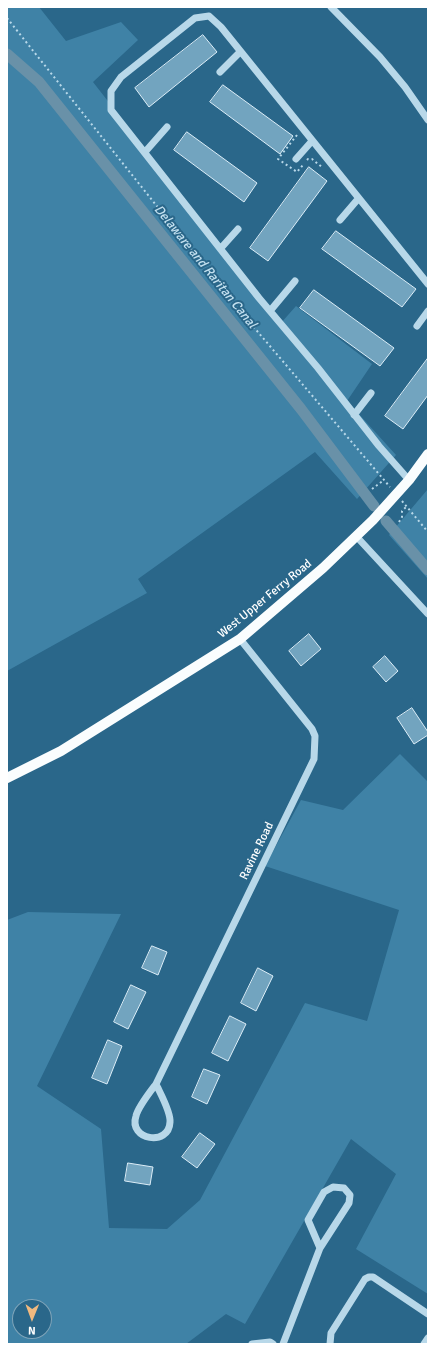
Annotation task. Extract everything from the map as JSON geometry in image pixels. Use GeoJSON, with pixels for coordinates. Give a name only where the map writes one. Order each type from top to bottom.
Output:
{"type":"FeatureCollection","features":[{"type":"Feature","properties":{"kind":"main road","name":"West Upper Ferry Road"},"geometry":{"type":"LineString","coordinates":[[7,778],[61,751],[240,639],[323,568],[373,520],[391,508],[428,454]]}},
{"type":"Feature","properties":{"kind":"street"},"geometry":{"type":"LineString","coordinates":[[331,7],[380,57],[405,87],[428,120]]}},
{"type":"Feature","properties":{"kind":"street"},"geometry":{"type":"LineString","coordinates":[[409,480],[379,446],[270,311],[111,110],[111,91],[121,77],[195,18],[209,16],[221,28],[428,284]]}},
{"type":"Feature","properties":{"kind":"street"},"geometry":{"type":"LineString","coordinates":[[220,72],[240,52]]}},
{"type":"Feature","properties":{"kind":"street"},"geometry":{"type":"LineString","coordinates":[[145,152],[167,127]]}},
{"type":"Feature","properties":{"kind":"street"},"geometry":{"type":"LineString","coordinates":[[296,159],[312,141]]}},
{"type":"Feature","properties":{"kind":"street"},"geometry":{"type":"LineString","coordinates":[[340,220],[358,199]]}},
{"type":"Feature","properties":{"kind":"street"},"geometry":{"type":"LineString","coordinates":[[220,248],[238,229]]}},
{"type":"Feature","properties":{"kind":"street"},"geometry":{"type":"LineString","coordinates":[[270,311],[296,281]]}},
{"type":"Feature","properties":{"kind":"street"},"geometry":{"type":"LineString","coordinates":[[417,326],[428,311]]}},
{"type":"Feature","properties":{"kind":"street"},"geometry":{"type":"LineString","coordinates":[[354,415],[371,393]]}},
{"type":"Feature","properties":{"kind":"street"},"geometry":{"type":"LineString","coordinates":[[356,536],[428,614]]}},
{"type":"Feature","properties":{"kind":"street","name":"Ravine Road"},"geometry":{"type":"LineString","coordinates":[[156,1084],[170,1116],[170,1122],[169,1128],[165,1134],[158,1138],[152,1138],[146,1137],[136,1128],[136,1115],[156,1084],[314,759],[315,736],[312,729],[240,639]]}},
{"type":"Feature","properties":{"kind":"street"},"geometry":{"type":"LineString","coordinates":[[283,1344],[320,1248],[349,1203],[350,1196],[344,1188],[333,1187],[324,1192],[308,1220],[320,1248]]}},
{"type":"Feature","properties":{"kind":"street"},"geometry":{"type":"LineString","coordinates":[[330,1344],[331,1333],[365,1279],[369,1277],[373,1277],[428,1314]]}},
{"type":"Feature","properties":{"kind":"street"},"geometry":{"type":"LineString","coordinates":[[424,1344],[428,1338]]}},
{"type":"Feature","properties":{"kind":"street"},"geometry":{"type":"LineString","coordinates":[[252,1344],[270,1342],[273,1344]]}},
{"type":"Feature","properties":{"kind":"path"},"geometry":{"type":"LineString","coordinates":[[7,18],[246,318],[393,491]]}},
{"type":"Feature","properties":{"kind":"path"},"geometry":{"type":"LineString","coordinates":[[293,129],[297,135],[278,159],[297,172],[308,159],[312,159],[323,169]]}},
{"type":"Feature","properties":{"kind":"path"},"geometry":{"type":"LineString","coordinates":[[372,489],[384,480]]}},
{"type":"Feature","properties":{"kind":"path"},"geometry":{"type":"LineString","coordinates":[[401,501],[428,532]]}},
{"type":"Feature","properties":{"kind":"path"},"geometry":{"type":"LineString","coordinates":[[399,522],[402,517],[402,511],[406,507]]}},
{"type":"Feature","properties":{"kind":"path"},"geometry":{"type":"LineString","coordinates":[[391,508],[402,511]]}},
{"type":"Feature","properties":{"kind":"shaded area"},"geometry":{"type":"Polygon","coordinates":[[[7,7],[39,7],[66,41],[121,22],[138,40],[93,82],[281,323],[296,306],[372,364],[347,401],[396,455],[357,499],[315,452],[138,579],[147,593],[7,671],[7,7]]]}},
{"type":"Feature","properties":{"kind":"shaded area"},"geometry":{"type":"Polygon","coordinates":[[[428,489],[428,579],[389,535],[428,489]]]}},
{"type":"Feature","properties":{"kind":"shaded area"},"geometry":{"type":"Polygon","coordinates":[[[400,754],[428,782],[428,1294],[356,1249],[396,1174],[351,1139],[245,1324],[226,1314],[186,1344],[7,1344],[7,920],[28,912],[121,914],[37,1086],[101,1129],[109,1228],[167,1229],[200,1200],[305,1003],[367,1021],[399,910],[265,866],[301,800],[343,810],[400,754]]]}},
{"type":"Feature","properties":{"kind":"building"},"geometry":{"type":"Polygon","coordinates":[[[203,35],[217,52],[149,107],[135,88],[203,35]]]}},
{"type":"Feature","properties":{"kind":"building"},"geometry":{"type":"Polygon","coordinates":[[[223,85],[293,136],[280,154],[210,102],[223,85]]]}},
{"type":"Feature","properties":{"kind":"building"},"geometry":{"type":"Polygon","coordinates":[[[187,132],[257,183],[244,202],[174,150],[187,132]]]}},
{"type":"Feature","properties":{"kind":"building"},"geometry":{"type":"Polygon","coordinates":[[[309,167],[327,181],[268,261],[250,248],[309,167]]]}},
{"type":"Feature","properties":{"kind":"building"},"geometry":{"type":"Polygon","coordinates":[[[336,231],[416,289],[402,307],[322,249],[336,231]]]}},
{"type":"Feature","properties":{"kind":"building"},"geometry":{"type":"Polygon","coordinates":[[[314,290],[394,348],[380,366],[300,308],[314,290]]]}},
{"type":"Feature","properties":{"kind":"building"},"geometry":{"type":"Polygon","coordinates":[[[428,358],[428,395],[403,429],[385,416],[428,358]]]}},
{"type":"Feature","properties":{"kind":"building"},"geometry":{"type":"Polygon","coordinates":[[[309,634],[321,649],[301,666],[289,651],[309,634]]]}},
{"type":"Feature","properties":{"kind":"building"},"geometry":{"type":"Polygon","coordinates":[[[385,656],[398,671],[386,682],[373,667],[385,656]]]}},
{"type":"Feature","properties":{"kind":"building"},"geometry":{"type":"Polygon","coordinates":[[[412,708],[428,732],[428,735],[414,744],[397,718],[412,708]]]}},
{"type":"Feature","properties":{"kind":"building"},"geometry":{"type":"Polygon","coordinates":[[[152,946],[167,952],[158,975],[142,968],[152,946]]]}},
{"type":"Feature","properties":{"kind":"building"},"geometry":{"type":"Polygon","coordinates":[[[258,968],[273,976],[256,1011],[241,1003],[258,968]]]}},
{"type":"Feature","properties":{"kind":"building"},"geometry":{"type":"Polygon","coordinates":[[[131,985],[146,992],[128,1029],[114,1022],[131,985]]]}},
{"type":"Feature","properties":{"kind":"building"},"geometry":{"type":"Polygon","coordinates":[[[230,1016],[246,1024],[228,1061],[212,1053],[230,1016]]]}},
{"type":"Feature","properties":{"kind":"building"},"geometry":{"type":"Polygon","coordinates":[[[108,1040],[122,1046],[107,1084],[92,1078],[108,1040]]]}},
{"type":"Feature","properties":{"kind":"building"},"geometry":{"type":"Polygon","coordinates":[[[204,1069],[220,1075],[207,1104],[192,1097],[204,1069]]]}},
{"type":"Feature","properties":{"kind":"building"},"geometry":{"type":"Polygon","coordinates":[[[200,1133],[215,1144],[197,1168],[182,1157],[200,1133]]]}},
{"type":"Feature","properties":{"kind":"building"},"geometry":{"type":"Polygon","coordinates":[[[128,1163],[153,1167],[150,1185],[125,1181],[128,1163]]]}},
{"type":"Feature","properties":{"kind":"waterway","name":"Delaware and Raritan Canal"},"geometry":{"type":"LineString","coordinates":[[7,54],[39,82],[301,409],[374,506]]}},
{"type":"Feature","properties":{"kind":"waterway","name":"Delaware and Raritan Canal"},"geometry":{"type":"LineString","coordinates":[[386,521],[428,570]]}}]}
